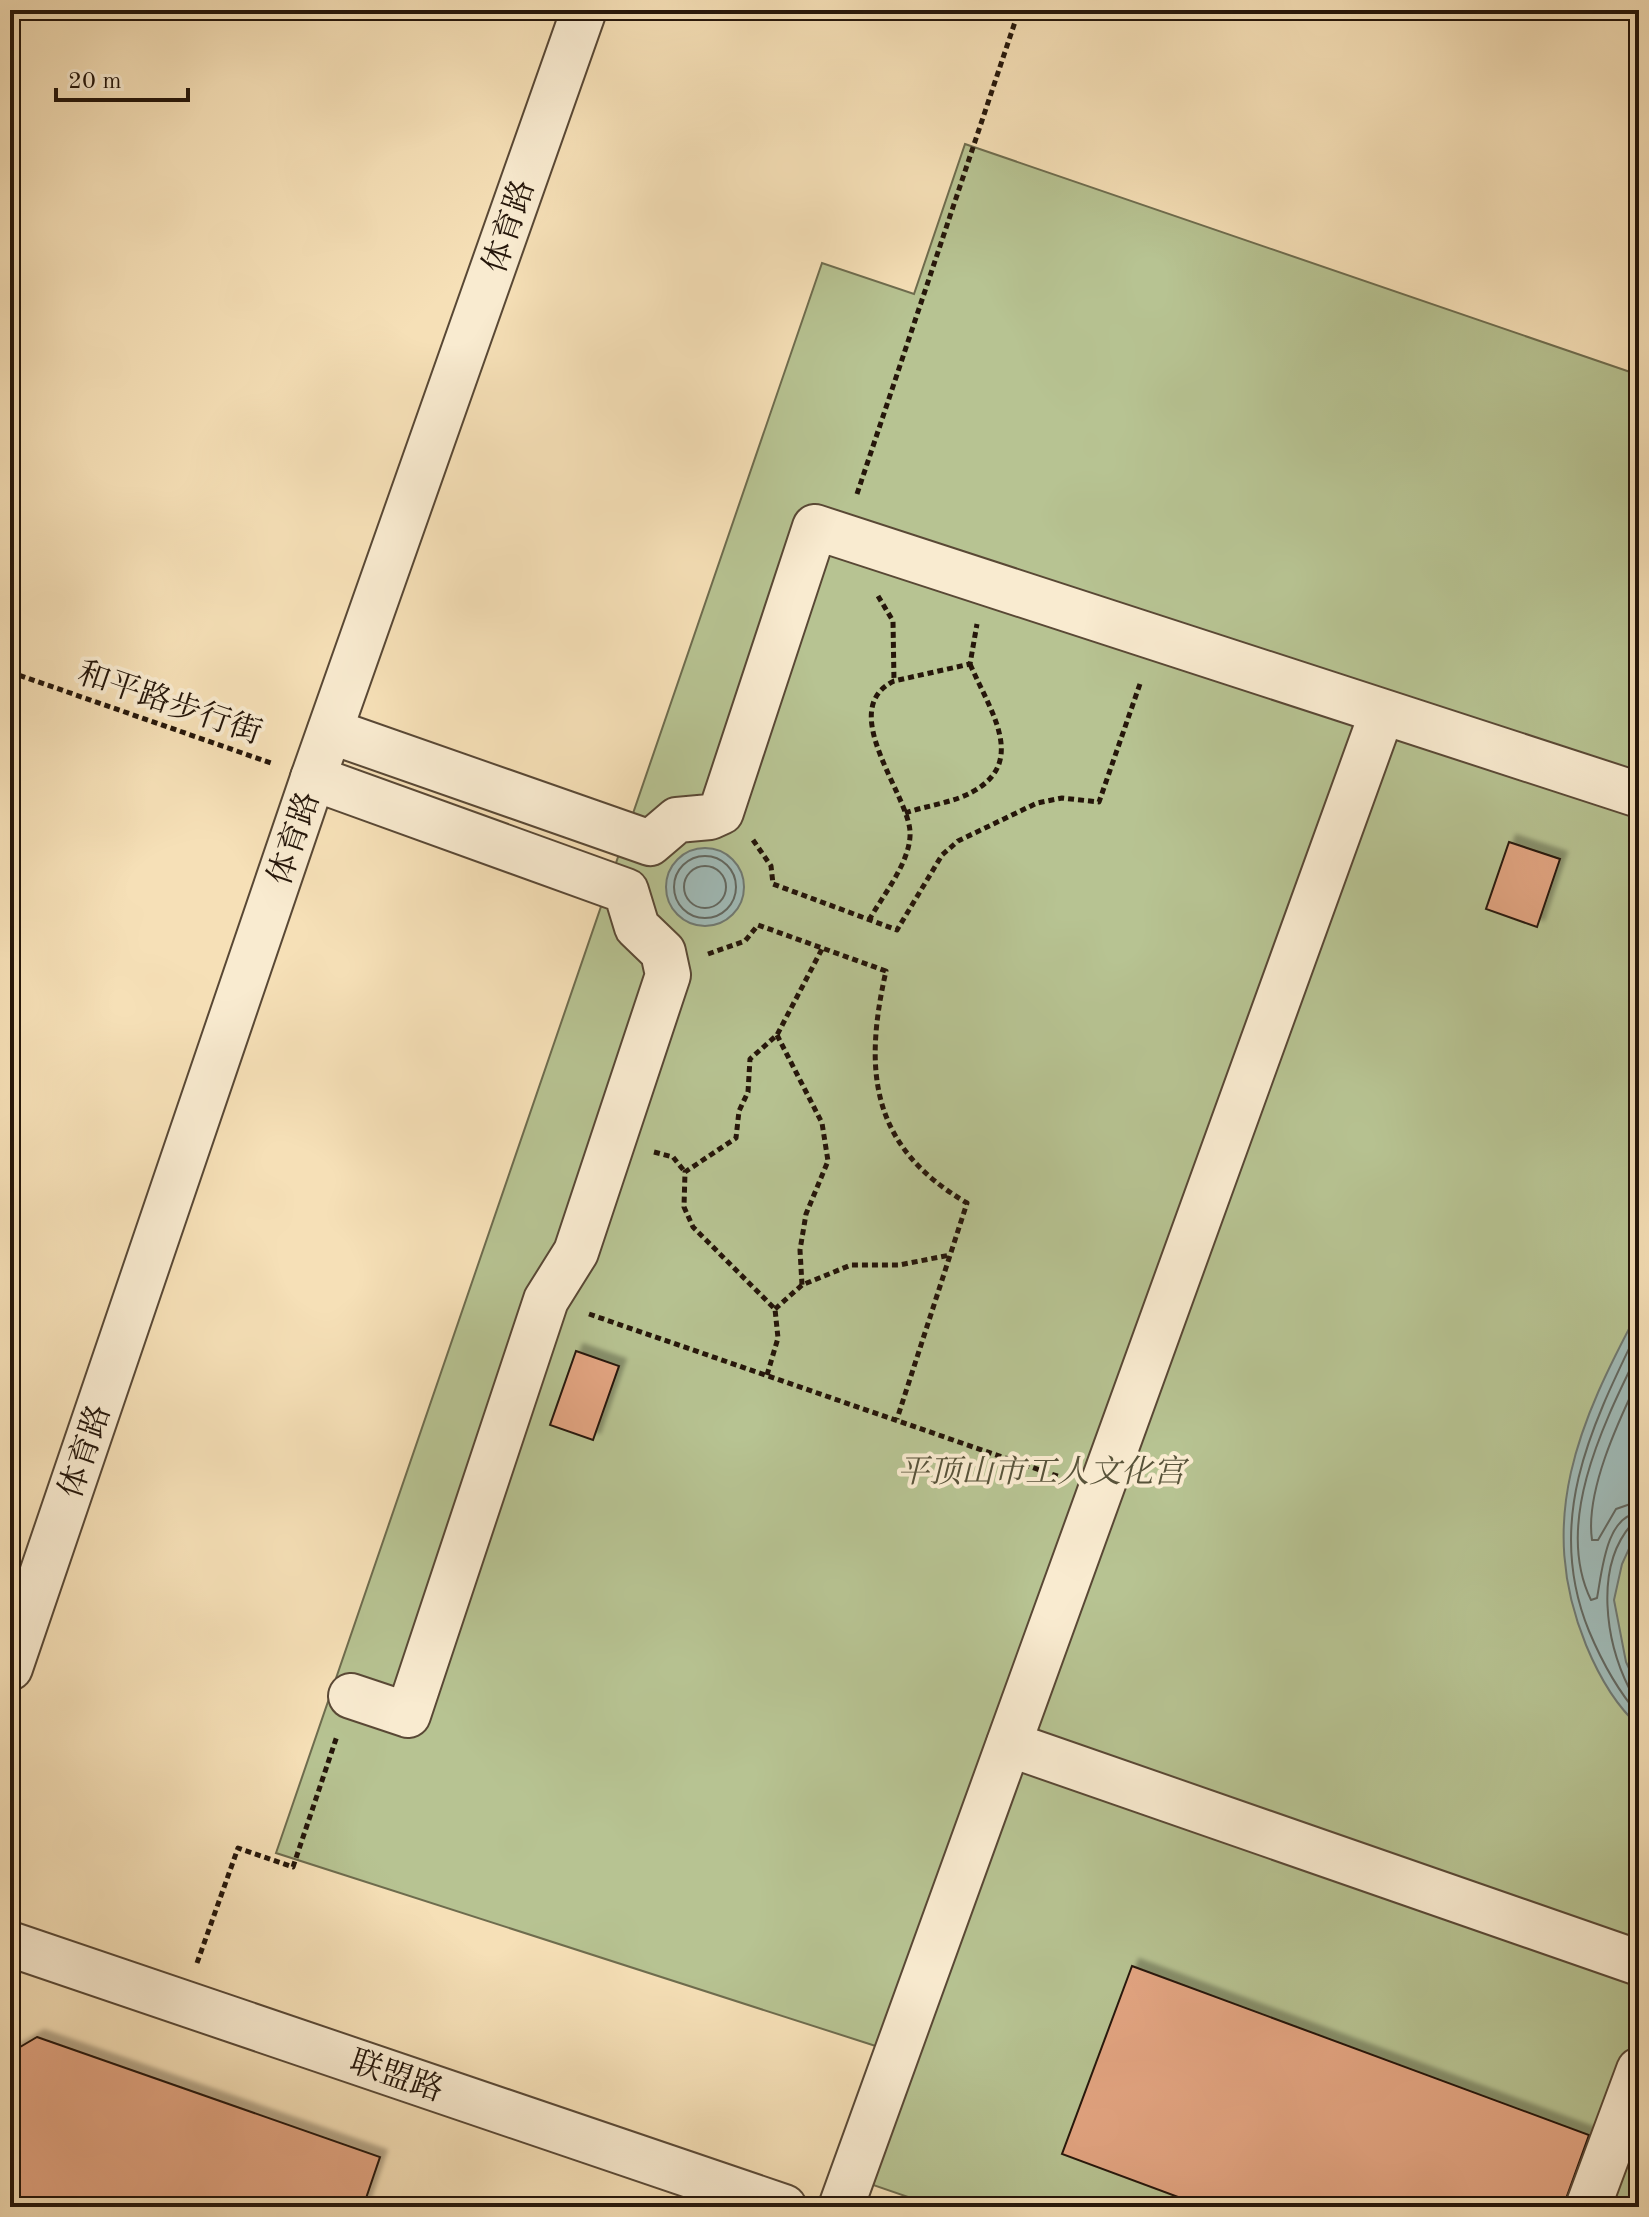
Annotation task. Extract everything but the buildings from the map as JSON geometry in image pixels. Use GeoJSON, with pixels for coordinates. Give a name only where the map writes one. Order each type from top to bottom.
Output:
{"type":"FeatureCollection","features":[{"type":"Feature","properties":{"kind":"street","name":"体育路"},"geometry":{"type":"LineString","coordinates":[[10,1668],[313,778],[584,10]]}},
{"type":"Feature","properties":{"kind":"street"},"geometry":{"type":"LineString","coordinates":[[330,731],[650,843],[677,820],[721,812],[815,527],[1639,795]]}},
{"type":"Feature","properties":{"kind":"street"},"geometry":{"type":"LineString","coordinates":[[841,2207],[1382,713]]}},
{"type":"Feature","properties":{"kind":"street"},"geometry":{"type":"LineString","coordinates":[[313,778],[626,891],[637,927],[663,952],[668,975],[576,1252],[546,1300],[408,1715],[351,1696]]}},
{"type":"Feature","properties":{"kind":"street"},"geometry":{"type":"LineString","coordinates":[[1009,1744],[1639,1963]]}},
{"type":"Feature","properties":{"kind":"street","name":"联盟路"},"geometry":{"type":"LineString","coordinates":[[10,1944],[784,2207]]}},
{"type":"Feature","properties":{"kind":"street"},"geometry":{"type":"LineString","coordinates":[[1588,2207],[1639,2070]]}},
{"type":"Feature","properties":{"kind":"path"},"geometry":{"type":"LineString","coordinates":[[894,681],[893,621],[848,538],[1019,10]]}},
{"type":"Feature","properties":{"kind":"path"},"geometry":{"type":"LineString","coordinates":[[905,813],[970,793],[998,770],[1003,756],[1002,736],[970,664],[984,583]]}},
{"type":"Feature","properties":{"kind":"path"},"geometry":{"type":"LineString","coordinates":[[745,834],[766,856],[773,884],[897,930],[942,855],[979,829],[1049,800],[1062,798],[1099,802],[1156,639]]}},
{"type":"Feature","properties":{"kind":"path"},"geometry":{"type":"LineString","coordinates":[[869,920],[906,853],[910,832],[871,725],[879,694],[894,681],[970,664]]}},
{"type":"Feature","properties":{"kind":"path","name":"和平路步行街"},"geometry":{"type":"LineString","coordinates":[[10,672],[313,778]]}},
{"type":"Feature","properties":{"kind":"path"},"geometry":{"type":"LineString","coordinates":[[668,975],[677,960],[728,949],[745,941],[758,925],[886,971],[875,1041],[874,1075],[878,1100],[899,1145],[915,1164],[938,1186],[967,1203],[897,1419]]}},
{"type":"Feature","properties":{"kind":"path"},"geometry":{"type":"LineString","coordinates":[[767,1375],[778,1338],[775,1309],[693,1227],[684,1207],[685,1172],[736,1138],[739,1111],[748,1092],[750,1059],[777,1035],[822,949]]}},
{"type":"Feature","properties":{"kind":"path"},"geometry":{"type":"LineString","coordinates":[[777,1035],[822,1123],[828,1161],[806,1214],[800,1250],[802,1285]]}},
{"type":"Feature","properties":{"kind":"path"},"geometry":{"type":"LineString","coordinates":[[775,1309],[802,1285],[851,1265],[899,1265],[950,1255]]}},
{"type":"Feature","properties":{"kind":"path"},"geometry":{"type":"LineString","coordinates":[[546,1300],[1100,1491]]}},
{"type":"Feature","properties":{"kind":"path"},"geometry":{"type":"LineString","coordinates":[[184,2001],[238,1848],[293,1867],[351,1696]]}},
{"type":"Feature","properties":{"kind":"green space","name":"平顶山市工人文化宫"},"geometry":{"type":"Polygon","coordinates":[[[965,144],[1639,375],[1639,2207],[937,2207],[873,2185],[916,2059],[276,1853],[822,263],[914,294],[965,144]]]}},
{"type":"Feature","properties":{"kind":"water"},"geometry":{"type":"Polygon","coordinates":[[[697,848],[713,848],[727,854],[738,865],[744,887],[738,909],[727,920],[713,926],[697,926],[683,920],[672,909],[666,895],[666,879],[672,865],[683,854],[697,848]]]}},
{"type":"Feature","properties":{"kind":"water"},"geometry":{"type":"Polygon","coordinates":[[[1639,1310],[1639,1527],[1622,1564],[1614,1600],[1626,1662],[1639,1690],[1639,1726],[1615,1699],[1586,1645],[1571,1599],[1564,1556],[1565,1514],[1571,1473],[1582,1432],[1617,1351],[1639,1310]]]}}]}
